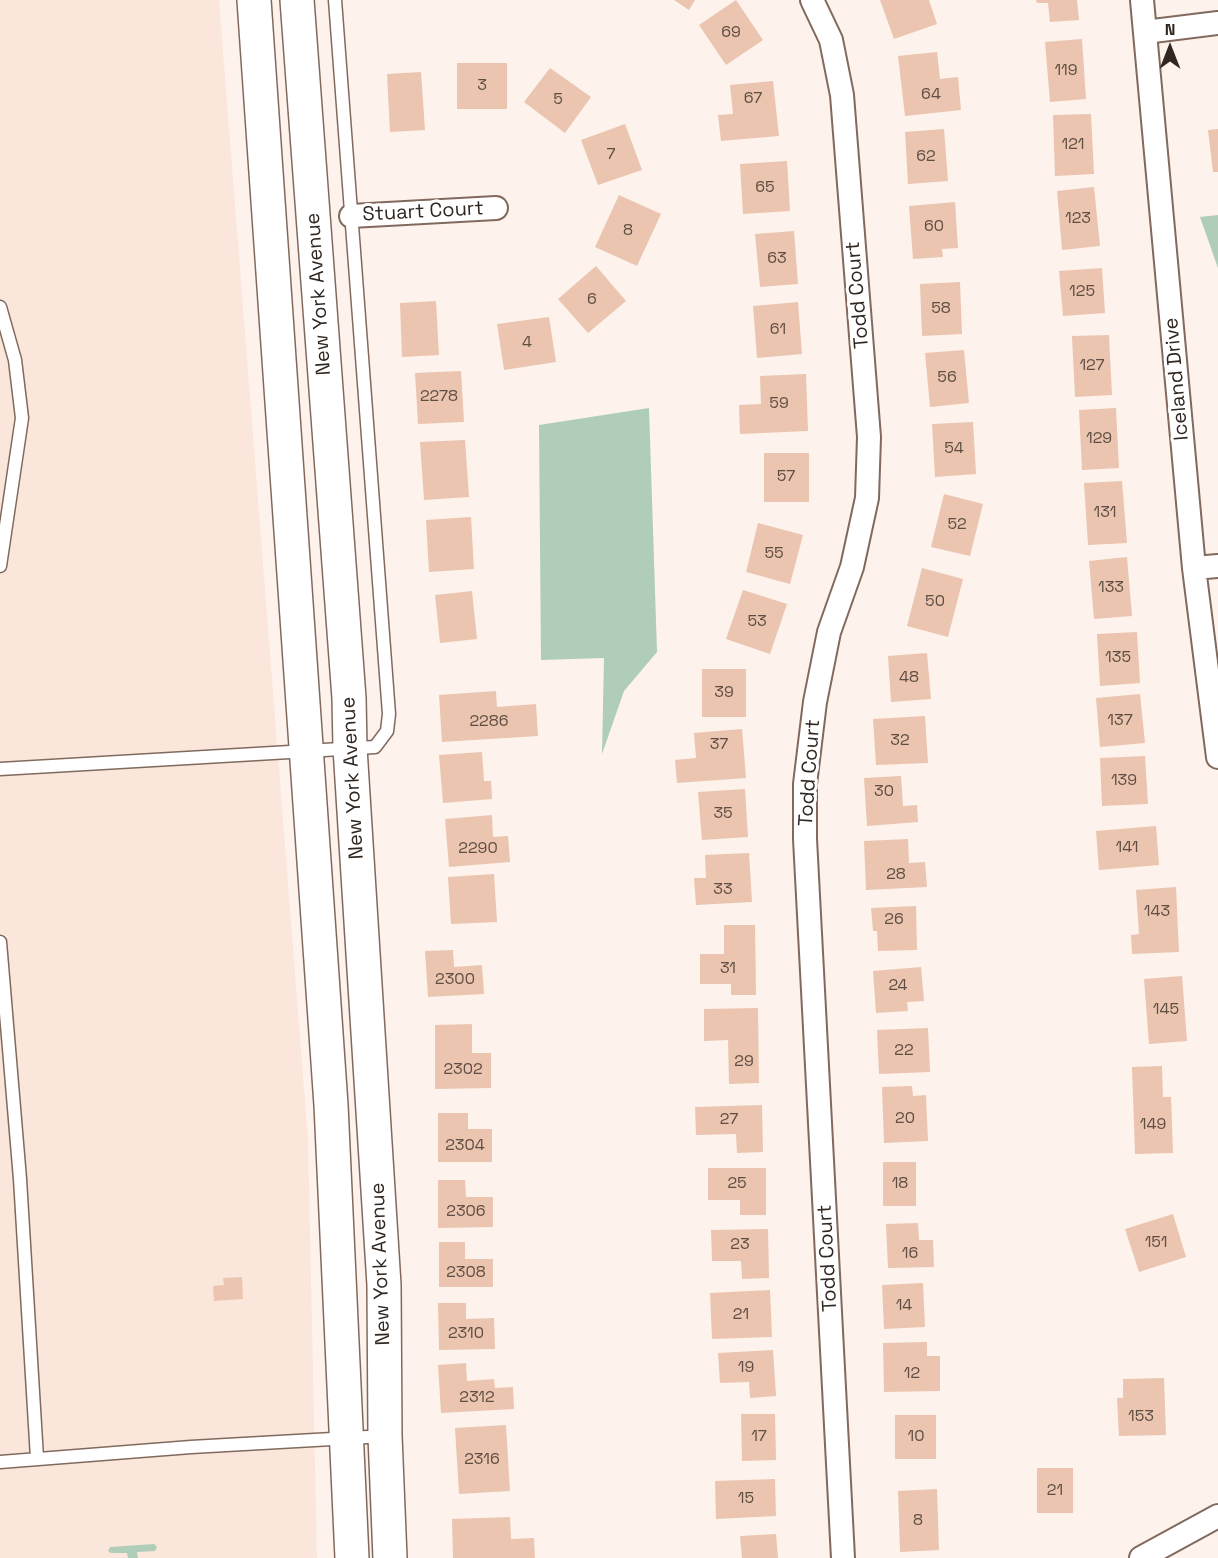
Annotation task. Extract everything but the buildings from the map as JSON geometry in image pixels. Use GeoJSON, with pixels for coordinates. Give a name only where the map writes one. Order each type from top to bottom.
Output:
{"type":"FeatureCollection","features":[{"type":"Feature","properties":{"kind":"street","name":"New York Avenue"},"geometry":{"type":"LineString","coordinates":[[254,0],[331,1105],[351,1558]]}},
{"type":"Feature","properties":{"kind":"street","name":"New York Avenue"},"geometry":{"type":"LineString","coordinates":[[297,0],[349,698],[350,748],[384,1285],[385,1436],[390,1558]]}},
{"type":"Feature","properties":{"kind":"street","name":"Todd Court"},"geometry":{"type":"LineString","coordinates":[[812,0],[831,40],[842,95],[869,437],[867,498],[852,567],[829,632],[815,702],[805,784],[808,923],[822,1137],[843,1558]]}},
{"type":"Feature","properties":{"kind":"street","name":"Iceland Drive"},"geometry":{"type":"LineString","coordinates":[[1142,0],[1194,568],[1218,757]]}},
{"type":"Feature","properties":{"kind":"street"},"geometry":{"type":"LineString","coordinates":[[1145,32],[1218,23]]}},
{"type":"Feature","properties":{"kind":"street","name":"Stuart Court"},"geometry":{"type":"LineString","coordinates":[[351,216],[496,208]]}},
{"type":"Feature","properties":{"kind":"street"},"geometry":{"type":"LineString","coordinates":[[1194,568],[1218,566]]}},
{"type":"Feature","properties":{"kind":"street"},"geometry":{"type":"LineString","coordinates":[[1141,1558],[1218,1516]]}},
{"type":"Feature","properties":{"kind":"lane"},"geometry":{"type":"LineString","coordinates":[[0,770],[375,747],[387,731],[389,714],[335,0]]}},
{"type":"Feature","properties":{"kind":"lane"},"geometry":{"type":"LineString","coordinates":[[0,308],[15,360],[22,418],[0,566]]}},
{"type":"Feature","properties":{"kind":"lane"},"geometry":{"type":"LineString","coordinates":[[0,942],[20,1179],[37,1458]]}},
{"type":"Feature","properties":{"kind":"lane"},"geometry":{"type":"LineString","coordinates":[[0,1462],[191,1447],[385,1436]]}},
{"type":"Feature","properties":{"kind":"shaded area"},"geometry":{"type":"Polygon","coordinates":[[[0,0],[219,0],[308,1140],[317,1558],[0,1558],[0,0]]]}},
{"type":"Feature","properties":{"kind":"green space"},"geometry":{"type":"Polygon","coordinates":[[[1218,215],[1218,268],[1200,217],[1218,215]]]}},
{"type":"Feature","properties":{"kind":"green space"},"geometry":{"type":"Polygon","coordinates":[[[649,408],[657,652],[624,691],[602,754],[604,658],[541,660],[539,425],[649,408]]]}},
{"type":"Feature","properties":{"kind":"green space"},"geometry":{"type":"Polygon","coordinates":[[[154,1544],[157,1547],[155,1551],[137,1552],[138,1558],[128,1558],[127,1553],[108,1551],[110,1547],[154,1544]]]}}]}
